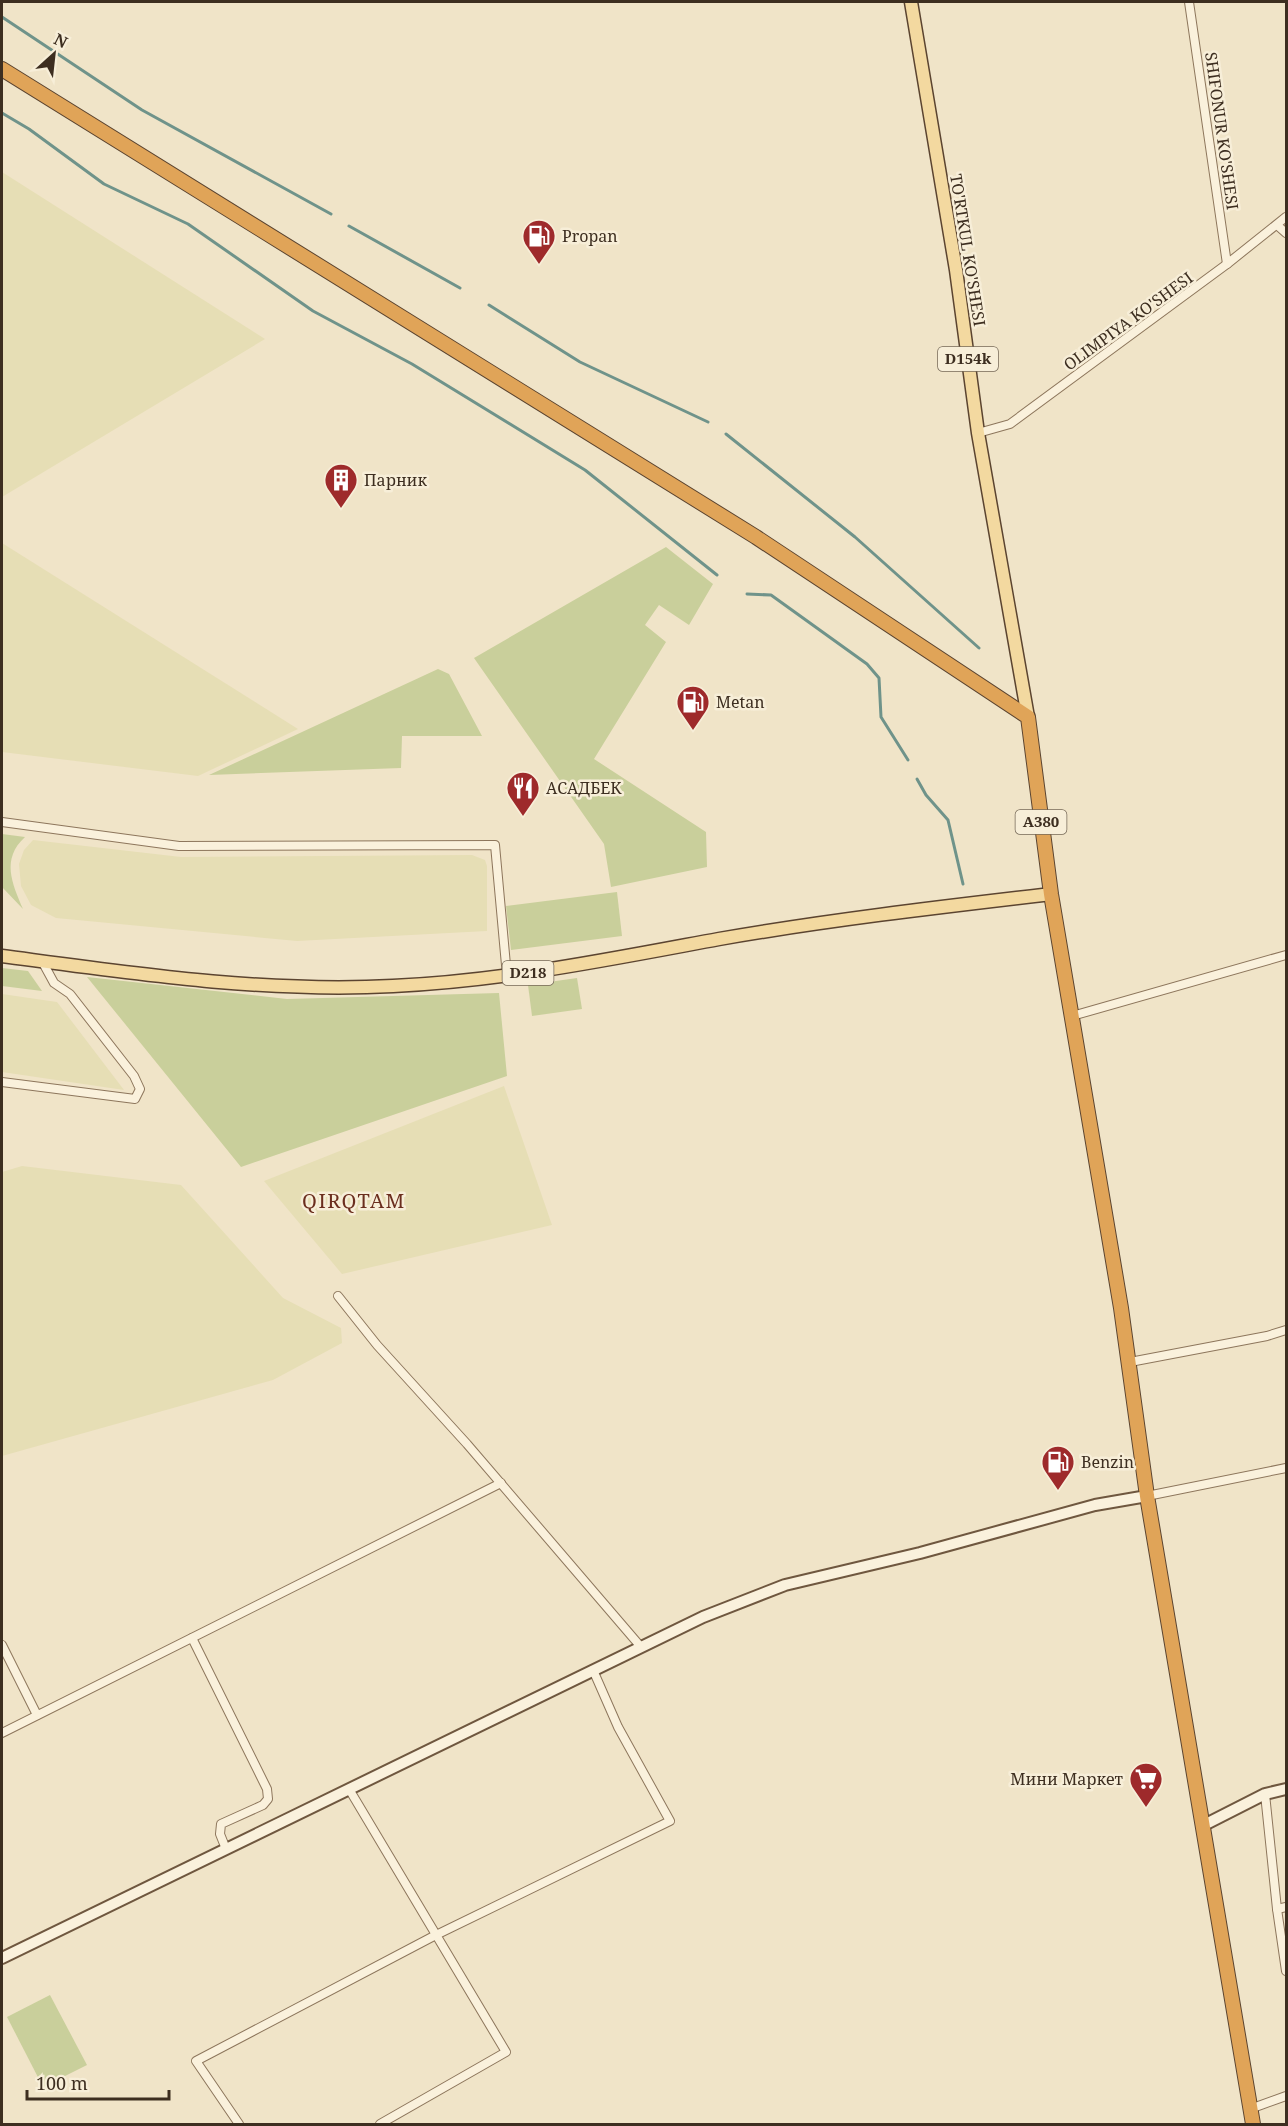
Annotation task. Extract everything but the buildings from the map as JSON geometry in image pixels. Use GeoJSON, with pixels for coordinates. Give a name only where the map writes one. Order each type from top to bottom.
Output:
{"type":"FeatureCollection","features":[{"type":"Feature","properties":{"kind":"highway"},"geometry":{"type":"LineString","coordinates":[[2,69],[756,537],[1028,717]]}},
{"type":"Feature","properties":{"kind":"highway","name":"A380"},"geometry":{"type":"LineString","coordinates":[[1028,717],[1051,894],[1130,1362],[1147,1496],[1253,2124]]}},
{"type":"Feature","properties":{"kind":"main road","name":"TO'RTKUL KO'SHESI"},"geometry":{"type":"LineString","coordinates":[[911,2],[956,270],[978,432],[1028,717]]}},
{"type":"Feature","properties":{"kind":"main road","name":"D218"},"geometry":{"type":"LineString","coordinates":[[2,956],[290,988],[394,987],[507,976],[722,939],[954,905],[1051,894]]}},
{"type":"Feature","properties":{"kind":"street","name":"SHIFONUR KO'SHESI"},"geometry":{"type":"LineString","coordinates":[[1189,2],[1227,264]]}},
{"type":"Feature","properties":{"kind":"street","name":"OLIMPIYA KO'SHESI"},"geometry":{"type":"LineString","coordinates":[[978,432],[1011,424],[1287,217]]}},
{"type":"Feature","properties":{"kind":"street"},"geometry":{"type":"LineString","coordinates":[[1277,225],[1287,233]]}},
{"type":"Feature","properties":{"kind":"street"},"geometry":{"type":"LineString","coordinates":[[2,822],[179,846],[495,845],[507,976]]}},
{"type":"Feature","properties":{"kind":"street"},"geometry":{"type":"LineString","coordinates":[[1072,1016],[1287,955]]}},
{"type":"Feature","properties":{"kind":"street"},"geometry":{"type":"LineString","coordinates":[[2,1082],[135,1100],[140,1089],[134,1076],[70,994],[54,983],[42,961]]}},
{"type":"Feature","properties":{"kind":"street"},"geometry":{"type":"LineString","coordinates":[[338,1296],[376,1345],[501,1483],[641,1647]]}},
{"type":"Feature","properties":{"kind":"street"},"geometry":{"type":"LineString","coordinates":[[1130,1362],[1268,1336],[1287,1330]]}},
{"type":"Feature","properties":{"kind":"street"},"geometry":{"type":"LineString","coordinates":[[2,1958],[703,1617],[785,1585],[920,1553],[1095,1505],[1287,1468]]}},
{"type":"Feature","properties":{"kind":"street"},"geometry":{"type":"LineString","coordinates":[[2,1733],[501,1483]]}},
{"type":"Feature","properties":{"kind":"street"},"geometry":{"type":"LineString","coordinates":[[192,1638],[267,1789],[268,1799],[263,1805],[221,1824],[220,1834],[226,1849]]}},
{"type":"Feature","properties":{"kind":"street"},"geometry":{"type":"LineString","coordinates":[[2,1645],[37,1715]]}},
{"type":"Feature","properties":{"kind":"street"},"geometry":{"type":"LineString","coordinates":[[239,2124],[196,2061],[434,1936],[670,1821],[618,1727],[593,1670]]}},
{"type":"Feature","properties":{"kind":"street"},"geometry":{"type":"LineString","coordinates":[[349,1789],[434,1936],[506,2052],[380,2124]]}},
{"type":"Feature","properties":{"kind":"street"},"geometry":{"type":"LineString","coordinates":[[1204,1825],[1265,1794],[1287,1789]]}},
{"type":"Feature","properties":{"kind":"street"},"geometry":{"type":"LineString","coordinates":[[1265,1794],[1277,1910],[1287,1971]]}},
{"type":"Feature","properties":{"kind":"street"},"geometry":{"type":"LineString","coordinates":[[1277,1910],[1287,1907]]}},
{"type":"Feature","properties":{"kind":"street"},"geometry":{"type":"LineString","coordinates":[[1250,2109],[1287,2096]]}},
{"type":"Feature","properties":{"kind":"shaded area"},"geometry":{"type":"Polygon","coordinates":[[[2,172],[265,339],[2,497],[2,172]]]}},
{"type":"Feature","properties":{"kind":"shaded area"},"geometry":{"type":"Polygon","coordinates":[[[2,543],[298,729],[198,776],[2,752],[2,543]]]}},
{"type":"Feature","properties":{"kind":"shaded area"},"geometry":{"type":"Polygon","coordinates":[[[33,840],[181,857],[472,855],[485,860],[487,866],[487,931],[297,941],[56,918],[31,905],[21,886],[19,864],[24,850],[33,840]]]}},
{"type":"Feature","properties":{"kind":"shaded area"},"geometry":{"type":"Polygon","coordinates":[[[2,994],[57,1002],[124,1090],[2,1072],[2,994]]]}},
{"type":"Feature","properties":{"kind":"shaded area"},"geometry":{"type":"Polygon","coordinates":[[[504,1086],[552,1225],[342,1274],[264,1181],[504,1086]]]}},
{"type":"Feature","properties":{"kind":"shaded area"},"geometry":{"type":"Polygon","coordinates":[[[22,1166],[181,1185],[283,1298],[341,1328],[342,1343],[273,1380],[2,1456],[2,1172],[22,1166]]]}},
{"type":"Feature","properties":{"kind":"green space"},"geometry":{"type":"Polygon","coordinates":[[[666,547],[713,584],[689,625],[659,605],[645,625],[666,642],[594,759],[706,832],[707,867],[611,887],[604,844],[474,658],[666,547]]]}},
{"type":"Feature","properties":{"kind":"green space"},"geometry":{"type":"Polygon","coordinates":[[[438,669],[449,674],[482,736],[402,736],[401,768],[209,775],[438,669]]]}},
{"type":"Feature","properties":{"kind":"green space"},"geometry":{"type":"Polygon","coordinates":[[[2,834],[25,837],[13,854],[11,863],[12,881],[23,909],[2,887],[2,834]]]}},
{"type":"Feature","properties":{"kind":"green space"},"geometry":{"type":"Polygon","coordinates":[[[617,892],[622,936],[511,950],[506,906],[617,892]]]}},
{"type":"Feature","properties":{"kind":"green space"},"geometry":{"type":"Polygon","coordinates":[[[2,968],[28,971],[42,991],[2,986],[2,968]]]}},
{"type":"Feature","properties":{"kind":"green space"},"geometry":{"type":"Polygon","coordinates":[[[87,977],[287,999],[499,993],[507,1076],[241,1167],[87,977]]]}},
{"type":"Feature","properties":{"kind":"green space"},"geometry":{"type":"Polygon","coordinates":[[[577,978],[582,1009],[532,1016],[528,985],[577,978]]]}},
{"type":"Feature","properties":{"kind":"green space"},"geometry":{"type":"Polygon","coordinates":[[[50,1995],[87,2065],[43,2087],[7,2017],[50,1995]]]}},
{"type":"Feature","properties":{"kind":"waterway"},"geometry":{"type":"LineString","coordinates":[[2,17],[142,110],[331,214]]}},
{"type":"Feature","properties":{"kind":"waterway"},"geometry":{"type":"LineString","coordinates":[[2,113],[29,129],[104,184],[188,224],[313,311],[412,364],[585,470],[717,575]]}},
{"type":"Feature","properties":{"kind":"waterway"},"geometry":{"type":"LineString","coordinates":[[349,226],[460,288]]}},
{"type":"Feature","properties":{"kind":"waterway"},"geometry":{"type":"LineString","coordinates":[[489,305],[580,362],[708,422]]}},
{"type":"Feature","properties":{"kind":"waterway"},"geometry":{"type":"LineString","coordinates":[[726,434],[855,537],[979,648]]}},
{"type":"Feature","properties":{"kind":"waterway"},"geometry":{"type":"LineString","coordinates":[[747,594],[771,595],[867,664],[879,678],[881,717],[908,760]]}},
{"type":"Feature","properties":{"kind":"waterway"},"geometry":{"type":"LineString","coordinates":[[917,779],[926,795],[948,820],[963,884]]}},
{"type":"Feature","properties":{"kind":"place","name":"Propan"},"geometry":{"type":"Point","coordinates":[539,265]}},
{"type":"Feature","properties":{"kind":"place","name":"Парник"},"geometry":{"type":"Point","coordinates":[341,509]}},
{"type":"Feature","properties":{"kind":"place","name":"Metan"},"geometry":{"type":"Point","coordinates":[693,731]}},
{"type":"Feature","properties":{"kind":"place","name":"АСАДБЕК"},"geometry":{"type":"Point","coordinates":[523,817]}},
{"type":"Feature","properties":{"kind":"place","name":"Benzin"},"geometry":{"type":"Point","coordinates":[1058,1491]}},
{"type":"Feature","properties":{"kind":"place","name":"Мини Маркет"},"geometry":{"type":"Point","coordinates":[1146,1808]}},
{"type":"Feature","properties":{"kind":"district","name":"QIRQTAM"},"geometry":{"type":"Point","coordinates":[354,1201]}}]}
